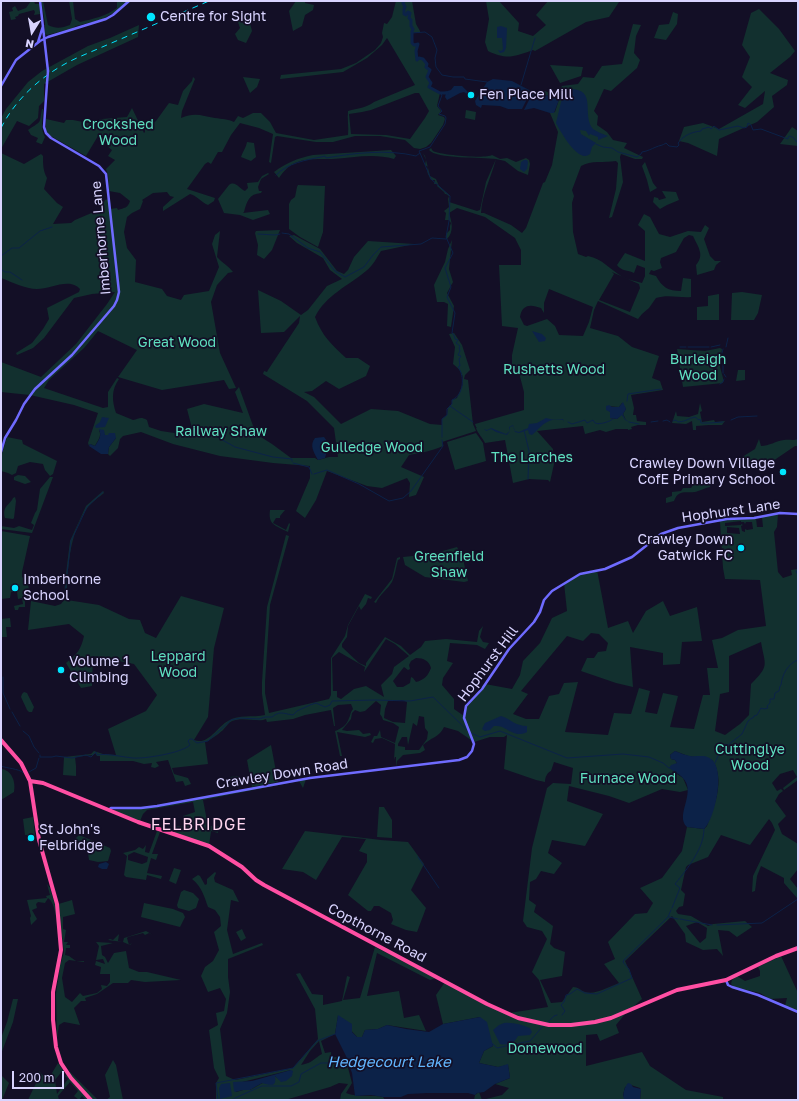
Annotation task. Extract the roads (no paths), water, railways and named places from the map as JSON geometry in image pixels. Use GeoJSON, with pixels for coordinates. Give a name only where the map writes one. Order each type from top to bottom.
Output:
{"type":"FeatureCollection","features":[{"type":"Feature","properties":{"kind":"highway"},"geometry":{"type":"LineString","coordinates":[[1,740],[20,761],[30,781],[39,840],[57,904],[61,953],[53,992],[53,1020],[56,1047],[61,1062],[71,1078],[91,1100]]}},
{"type":"Feature","properties":{"kind":"highway","name":"Copthorne Road"},"geometry":{"type":"LineString","coordinates":[[30,781],[42,783],[138,822],[213,848],[242,867],[264,885],[487,1004],[518,1018],[549,1025],[571,1026],[611,1018],[684,988],[726,980],[776,956],[798,948]]}},
{"type":"Feature","properties":{"kind":"street","name":"Imberhorne Lane"},"geometry":{"type":"LineString","coordinates":[[1,452],[5,438],[24,404],[35,389],[81,346],[114,306],[119,292],[106,174],[99,166],[51,138],[46,133],[44,127],[48,71],[40,1]]}},
{"type":"Feature","properties":{"kind":"street"},"geometry":{"type":"LineString","coordinates":[[1,86],[16,60],[44,38],[106,19],[129,1]]}},
{"type":"Feature","properties":{"kind":"street"},"geometry":{"type":"LineString","coordinates":[[38,43],[43,25]]}},
{"type":"Feature","properties":{"kind":"street","name":"Hophurst Lane"},"geometry":{"type":"LineString","coordinates":[[544,600],[548,594],[569,579],[580,574],[605,569],[616,564],[632,556],[661,534],[678,528],[717,521],[754,518],[784,512],[798,514]]}},
{"type":"Feature","properties":{"kind":"street","name":"Hophurst Hill"},"geometry":{"type":"LineString","coordinates":[[459,760],[467,757],[472,752],[474,742],[464,718],[466,706],[482,689],[509,649],[534,622],[540,612],[544,600]]}},
{"type":"Feature","properties":{"kind":"street","name":"Crawley Down Road"},"geometry":{"type":"LineString","coordinates":[[109,810],[111,808],[141,808],[157,806],[209,795],[320,776],[459,760]]}},
{"type":"Feature","properties":{"kind":"street"},"geometry":{"type":"LineString","coordinates":[[726,980],[728,985],[732,987],[758,995],[798,1012]]}},
{"type":"Feature","properties":{"kind":"water"},"geometry":{"type":"Polygon","coordinates":[[[501,26],[507,28],[506,48],[504,52],[500,53],[498,50],[501,51],[503,49],[502,38],[497,38],[497,27],[501,26]]]}},
{"type":"Feature","properties":{"kind":"water"},"geometry":{"type":"Polygon","coordinates":[[[493,79],[512,81],[531,91],[522,109],[508,109],[500,106],[482,105],[481,108],[476,105],[475,101],[487,82],[493,79]]]}},
{"type":"Feature","properties":{"kind":"water"},"geometry":{"type":"Polygon","coordinates":[[[454,86],[462,86],[469,93],[468,95],[464,92],[447,100],[445,97],[446,93],[444,92],[451,90],[454,86]]]}},
{"type":"Feature","properties":{"kind":"water"},"geometry":{"type":"Polygon","coordinates":[[[563,89],[554,113],[534,108],[524,110],[533,92],[557,99],[563,89]]]}},
{"type":"Feature","properties":{"kind":"water"},"geometry":{"type":"Polygon","coordinates":[[[567,90],[579,90],[584,93],[588,104],[588,117],[593,129],[608,136],[598,140],[598,137],[590,134],[589,136],[586,131],[580,130],[581,134],[596,143],[592,147],[590,154],[585,156],[580,155],[570,146],[556,123],[561,102],[567,90]]]}},
{"type":"Feature","properties":{"kind":"water"},"geometry":{"type":"Polygon","coordinates":[[[527,160],[528,162],[527,169],[524,172],[520,169],[521,162],[527,160]]]}},
{"type":"Feature","properties":{"kind":"water"},"geometry":{"type":"Polygon","coordinates":[[[532,331],[542,334],[546,338],[545,341],[539,342],[532,331]]]}},
{"type":"Feature","properties":{"kind":"water"},"geometry":{"type":"Polygon","coordinates":[[[623,402],[626,409],[623,414],[625,419],[629,422],[625,420],[622,415],[617,419],[610,418],[610,412],[606,410],[606,406],[609,405],[612,407],[619,407],[623,402]]]}},
{"type":"Feature","properties":{"kind":"water"},"geometry":{"type":"Polygon","coordinates":[[[102,417],[109,418],[105,427],[96,428],[95,426],[100,422],[102,417]]]}},
{"type":"Feature","properties":{"kind":"water"},"geometry":{"type":"Polygon","coordinates":[[[546,418],[553,420],[545,423],[532,435],[529,434],[528,430],[519,433],[515,432],[513,426],[510,427],[510,431],[509,427],[513,425],[515,431],[519,432],[528,428],[529,424],[537,423],[546,418]]]}},
{"type":"Feature","properties":{"kind":"water"},"geometry":{"type":"Polygon","coordinates":[[[491,428],[506,434],[510,431],[507,435],[491,429],[486,431],[484,429],[487,430],[491,428]]]}},
{"type":"Feature","properties":{"kind":"water"},"geometry":{"type":"Polygon","coordinates":[[[99,429],[104,430],[105,435],[115,433],[116,438],[109,447],[108,454],[101,454],[89,446],[90,444],[95,446],[98,442],[100,436],[99,429]]]}},
{"type":"Feature","properties":{"kind":"water"},"geometry":{"type":"Polygon","coordinates":[[[324,437],[329,444],[325,458],[318,460],[312,443],[315,438],[324,437]]]}},
{"type":"Feature","properties":{"kind":"water"},"geometry":{"type":"Polygon","coordinates":[[[501,716],[516,724],[527,726],[527,732],[518,734],[498,726],[494,726],[490,730],[485,731],[482,729],[485,723],[501,716]]]}},
{"type":"Feature","properties":{"kind":"water"},"geometry":{"type":"Polygon","coordinates":[[[675,751],[684,755],[709,757],[715,764],[718,773],[717,794],[712,815],[704,829],[687,827],[684,822],[683,816],[688,789],[681,776],[669,768],[671,765],[677,763],[675,760],[671,759],[670,755],[675,751]]]}},
{"type":"Feature","properties":{"kind":"water"},"geometry":{"type":"Polygon","coordinates":[[[106,862],[109,864],[107,869],[98,867],[99,864],[106,862]]]}},
{"type":"Feature","properties":{"kind":"water","name":"Hedgecourt Lake"},"geometry":{"type":"Polygon","coordinates":[[[338,1015],[352,1024],[352,1032],[357,1037],[362,1037],[365,1030],[378,1029],[387,1025],[429,1032],[443,1024],[480,1017],[487,1022],[493,1046],[484,1051],[479,1063],[498,1067],[508,1064],[510,1078],[495,1084],[484,1092],[477,1093],[475,1095],[468,1093],[427,1093],[408,1094],[401,1097],[371,1095],[355,1096],[352,1073],[346,1056],[335,1034],[338,1015]]]}},
{"type":"Feature","properties":{"kind":"water"},"geometry":{"type":"Polygon","coordinates":[[[504,1023],[514,1023],[524,1026],[530,1028],[532,1032],[530,1035],[518,1036],[511,1043],[506,1045],[500,1044],[493,1030],[504,1023]]]}},
{"type":"Feature","properties":{"kind":"water"},"geometry":{"type":"Polygon","coordinates":[[[291,1070],[293,1071],[292,1076],[286,1081],[281,1082],[275,1076],[275,1082],[272,1085],[262,1083],[250,1090],[234,1091],[233,1082],[252,1081],[291,1070]]]}},
{"type":"Feature","properties":{"kind":"water"},"geometry":{"type":"Polygon","coordinates":[[[230,1083],[232,1096],[220,1099],[219,1088],[221,1084],[230,1083]]]}},
{"type":"Feature","properties":{"kind":"water"},"geometry":{"type":"Polygon","coordinates":[[[628,1083],[633,1087],[641,1089],[640,1100],[624,1099],[624,1091],[628,1083]]]}},
{"type":"Feature","properties":{"kind":"waterway"},"geometry":{"type":"LineString","coordinates":[[404,1],[404,14],[406,15],[408,12],[410,13],[409,18],[413,29],[412,43],[414,45],[418,44],[416,51],[417,60],[419,58],[423,59],[427,64],[426,67],[430,70],[427,77],[431,83],[429,87],[440,93],[447,93]]}},
{"type":"Feature","properties":{"kind":"waterway"},"geometry":{"type":"LineString","coordinates":[[412,33],[425,32],[432,37],[437,50],[435,58],[436,67],[442,75],[464,77],[465,79],[487,82]]}},
{"type":"Feature","properties":{"kind":"waterway"},"geometry":{"type":"LineString","coordinates":[[521,85],[535,38]]}},
{"type":"Feature","properties":{"kind":"waterway"},"geometry":{"type":"LineString","coordinates":[[276,175],[292,165],[325,156],[326,158],[359,153],[383,152],[416,156],[420,153],[419,151],[430,147],[445,124],[445,116],[439,114],[442,111],[438,106],[442,95],[440,93]]}},
{"type":"Feature","properties":{"kind":"waterway"},"geometry":{"type":"LineString","coordinates":[[596,144],[637,157],[642,152],[666,143],[669,146],[677,147],[680,140],[691,133],[701,131],[702,129],[709,127],[711,129],[714,126],[719,130],[738,126],[744,128],[747,127],[748,123],[751,125],[753,130],[761,129],[788,139],[790,136],[798,143]]}},
{"type":"Feature","properties":{"kind":"waterway"},"geometry":{"type":"LineString","coordinates":[[420,153],[431,179],[450,196],[449,221],[446,237],[453,253],[445,268],[451,287],[447,297],[455,313],[452,333],[455,339],[458,340],[456,343],[460,346],[458,355],[461,356],[459,359],[460,366],[458,367],[462,375],[462,385],[459,394],[452,400],[452,404],[447,409],[447,415],[442,419],[442,437]]}},
{"type":"Feature","properties":{"kind":"waterway"},"geometry":{"type":"LineString","coordinates":[[1,256],[12,248],[19,248],[40,231],[52,227]]}},
{"type":"Feature","properties":{"kind":"waterway"},"geometry":{"type":"LineString","coordinates":[[282,233],[289,234],[308,248],[320,252],[335,271],[345,277],[364,267],[381,247],[421,244],[432,238],[446,239]]}},
{"type":"Feature","properties":{"kind":"waterway"},"geometry":{"type":"LineString","coordinates":[[258,234],[280,234]]}},
{"type":"Feature","properties":{"kind":"waterway"},"geometry":{"type":"LineString","coordinates":[[1,269],[5,272],[10,272],[22,280]]}},
{"type":"Feature","properties":{"kind":"waterway"},"geometry":{"type":"LineString","coordinates":[[726,347],[728,338]]}},
{"type":"Feature","properties":{"kind":"waterway"},"geometry":{"type":"LineString","coordinates":[[711,347],[720,345]]}},
{"type":"Feature","properties":{"kind":"waterway"},"geometry":{"type":"LineString","coordinates":[[680,347],[686,347]]}},
{"type":"Feature","properties":{"kind":"waterway"},"geometry":{"type":"LineString","coordinates":[[688,347],[709,347]]}},
{"type":"Feature","properties":{"kind":"waterway"},"geometry":{"type":"LineString","coordinates":[[722,353],[723,349]]}},
{"type":"Feature","properties":{"kind":"waterway"},"geometry":{"type":"LineString","coordinates":[[723,373],[724,356]]}},
{"type":"Feature","properties":{"kind":"waterway"},"geometry":{"type":"LineString","coordinates":[[720,384],[724,379]]}},
{"type":"Feature","properties":{"kind":"waterway"},"geometry":{"type":"LineString","coordinates":[[627,401],[628,394],[661,389]]}},
{"type":"Feature","properties":{"kind":"waterway"},"geometry":{"type":"LineString","coordinates":[[450,406],[473,422]]}},
{"type":"Feature","properties":{"kind":"waterway"},"geometry":{"type":"LineString","coordinates":[[731,420],[738,417],[757,416]]}},
{"type":"Feature","properties":{"kind":"waterway"},"geometry":{"type":"LineString","coordinates":[[673,421],[676,420],[680,422],[695,417],[699,420],[700,419],[701,423],[723,422]]}},
{"type":"Feature","properties":{"kind":"waterway"},"geometry":{"type":"LineString","coordinates":[[568,422],[572,424],[585,420],[587,423],[593,420],[595,423],[599,424],[613,419]]}},
{"type":"Feature","properties":{"kind":"waterway"},"geometry":{"type":"LineString","coordinates":[[663,421],[667,420],[670,422]]}},
{"type":"Feature","properties":{"kind":"waterway"},"geometry":{"type":"LineString","coordinates":[[651,422],[658,421]]}},
{"type":"Feature","properties":{"kind":"waterway"},"geometry":{"type":"LineString","coordinates":[[629,422],[639,424]]}},
{"type":"Feature","properties":{"kind":"waterway"},"geometry":{"type":"LineString","coordinates":[[201,428],[235,447],[273,457],[292,459],[292,461]]}},
{"type":"Feature","properties":{"kind":"waterway"},"geometry":{"type":"LineString","coordinates":[[524,430],[529,451],[528,479]]}},
{"type":"Feature","properties":{"kind":"waterway"},"geometry":{"type":"LineString","coordinates":[[314,474],[327,470],[359,484],[389,501],[403,498],[411,491],[443,446],[442,440]]}},
{"type":"Feature","properties":{"kind":"waterway"},"geometry":{"type":"LineString","coordinates":[[293,463],[309,467],[312,474]]}},
{"type":"Feature","properties":{"kind":"waterway"},"geometry":{"type":"LineString","coordinates":[[65,599],[71,541],[87,507],[103,492]]}},
{"type":"Feature","properties":{"kind":"waterway"},"geometry":{"type":"LineString","coordinates":[[796,571],[798,575]]}},
{"type":"Feature","properties":{"kind":"waterway"},"geometry":{"type":"LineString","coordinates":[[715,763],[718,756],[724,751],[723,747],[725,744],[728,745],[742,734],[748,721],[757,715],[761,708],[768,708],[767,706],[770,703],[770,699],[774,699],[775,693],[779,691],[786,670],[791,664],[798,660]]}},
{"type":"Feature","properties":{"kind":"waterway"},"geometry":{"type":"LineString","coordinates":[[3,677],[3,693],[10,709]]}},
{"type":"Feature","properties":{"kind":"waterway"},"geometry":{"type":"LineString","coordinates":[[40,755],[40,757],[56,756],[72,758],[86,755],[91,757],[96,752],[97,755],[133,758],[163,755],[186,748],[190,745],[188,741],[190,739],[197,743],[208,741],[231,720],[240,718],[259,719],[272,717],[280,713],[293,715],[297,711],[310,705],[316,703],[325,707],[330,705],[332,701],[410,701],[433,697],[468,731]]}},
{"type":"Feature","properties":{"kind":"waterway"},"geometry":{"type":"LineString","coordinates":[[12,712],[20,726]]}},
{"type":"Feature","properties":{"kind":"waterway"},"geometry":{"type":"LineString","coordinates":[[23,731],[29,736],[34,747],[39,753]]}},
{"type":"Feature","properties":{"kind":"waterway"},"geometry":{"type":"LineString","coordinates":[[471,733],[480,737],[500,731],[567,758],[623,754],[649,757],[663,763],[669,768]]}},
{"type":"Feature","properties":{"kind":"waterway"},"geometry":{"type":"LineString","coordinates":[[29,772],[36,768],[39,758]]}},
{"type":"Feature","properties":{"kind":"waterway"},"geometry":{"type":"LineString","coordinates":[[1,766],[19,770],[24,773]]}},
{"type":"Feature","properties":{"kind":"waterway"},"geometry":{"type":"LineString","coordinates":[[672,908],[680,888],[675,884],[698,851],[704,829]]}},
{"type":"Feature","properties":{"kind":"waterway"},"geometry":{"type":"LineString","coordinates":[[418,857],[439,888]]}},
{"type":"Feature","properties":{"kind":"waterway"},"geometry":{"type":"LineString","coordinates":[[717,925],[762,923],[798,899]]}},
{"type":"Feature","properties":{"kind":"waterway"},"geometry":{"type":"LineString","coordinates":[[562,1015],[565,1011],[561,1005],[564,1002],[566,995],[577,989],[585,993],[597,994],[632,978],[629,969],[623,962],[624,960],[668,917],[671,910]]}},
{"type":"Feature","properties":{"kind":"waterway"},"geometry":{"type":"LineString","coordinates":[[669,917],[678,919]]}},
{"type":"Feature","properties":{"kind":"waterway"},"geometry":{"type":"LineString","coordinates":[[680,919],[712,925]]}},
{"type":"Feature","properties":{"kind":"waterway"},"geometry":{"type":"LineString","coordinates":[[547,1023],[557,1015]]}},
{"type":"Feature","properties":{"kind":"waterway"},"geometry":{"type":"LineString","coordinates":[[491,1042],[497,1048],[530,1041],[543,1026]]}},
{"type":"Feature","properties":{"kind":"waterway"},"geometry":{"type":"LineString","coordinates":[[218,1100],[216,1083],[293,1068],[317,1041],[335,1034]]}},
{"type":"Feature","properties":{"kind":"waterway"},"geometry":{"type":"LineString","coordinates":[[235,1098],[262,1086],[291,1086],[299,1082],[301,1074],[321,1063],[347,1063]]}},
{"type":"Feature","properties":{"kind":"railway"},"geometry":{"type":"LineString","coordinates":[[1,128],[15,105],[44,77],[79,57],[209,1]]}},
{"type":"Feature","properties":{"kind":"place","name":"Centre for Sight"},"geometry":{"type":"Point","coordinates":[151,17]}},
{"type":"Feature","properties":{"kind":"place","name":"Fen Place Mill"},"geometry":{"type":"Point","coordinates":[471,95]}},
{"type":"Feature","properties":{"kind":"place","name":"Crawley Down Village CofE Primary School"},"geometry":{"type":"Point","coordinates":[783,472]}},
{"type":"Feature","properties":{"kind":"place","name":"Crawley Down Gatwick FC"},"geometry":{"type":"Point","coordinates":[741,548]}},
{"type":"Feature","properties":{"kind":"place","name":"Imberhorne School"},"geometry":{"type":"Point","coordinates":[15,588]}},
{"type":"Feature","properties":{"kind":"place","name":"Volume 1 Climbing"},"geometry":{"type":"Point","coordinates":[61,670]}},
{"type":"Feature","properties":{"kind":"place","name":"St John's Felbridge"},"geometry":{"type":"Point","coordinates":[31,838]}},
{"type":"Feature","properties":{"kind":"district","name":"FELBRIDGE"},"geometry":{"type":"Point","coordinates":[199,825]}},
{"type":"Feature","properties":{"kind":"park label","name":"Crockshed Wood"},"geometry":{"type":"Point","coordinates":[118,134]}},
{"type":"Feature","properties":{"kind":"park label","name":"Great Wood"},"geometry":{"type":"Point","coordinates":[177,343]}},
{"type":"Feature","properties":{"kind":"park label","name":"Burleigh Wood"},"geometry":{"type":"Point","coordinates":[698,368]}},
{"type":"Feature","properties":{"kind":"park label","name":"Rushetts Wood"},"geometry":{"type":"Point","coordinates":[554,370]}},
{"type":"Feature","properties":{"kind":"park label","name":"Railway Shaw"},"geometry":{"type":"Point","coordinates":[221,432]}},
{"type":"Feature","properties":{"kind":"park label","name":"Gulledge Wood"},"geometry":{"type":"Point","coordinates":[372,448]}},
{"type":"Feature","properties":{"kind":"park label","name":"The Larches"},"geometry":{"type":"Point","coordinates":[532,458]}},
{"type":"Feature","properties":{"kind":"park label","name":"Greenfield Shaw"},"geometry":{"type":"Point","coordinates":[449,566]}},
{"type":"Feature","properties":{"kind":"park label","name":"Leppard Wood"},"geometry":{"type":"Point","coordinates":[178,666]}},
{"type":"Feature","properties":{"kind":"park label","name":"Cuttinglye Wood"},"geometry":{"type":"Point","coordinates":[750,758]}},
{"type":"Feature","properties":{"kind":"park label","name":"Furnace Wood"},"geometry":{"type":"Point","coordinates":[628,779]}},
{"type":"Feature","properties":{"kind":"park label","name":"Domewood"},"geometry":{"type":"Point","coordinates":[545,1049]}}]}
